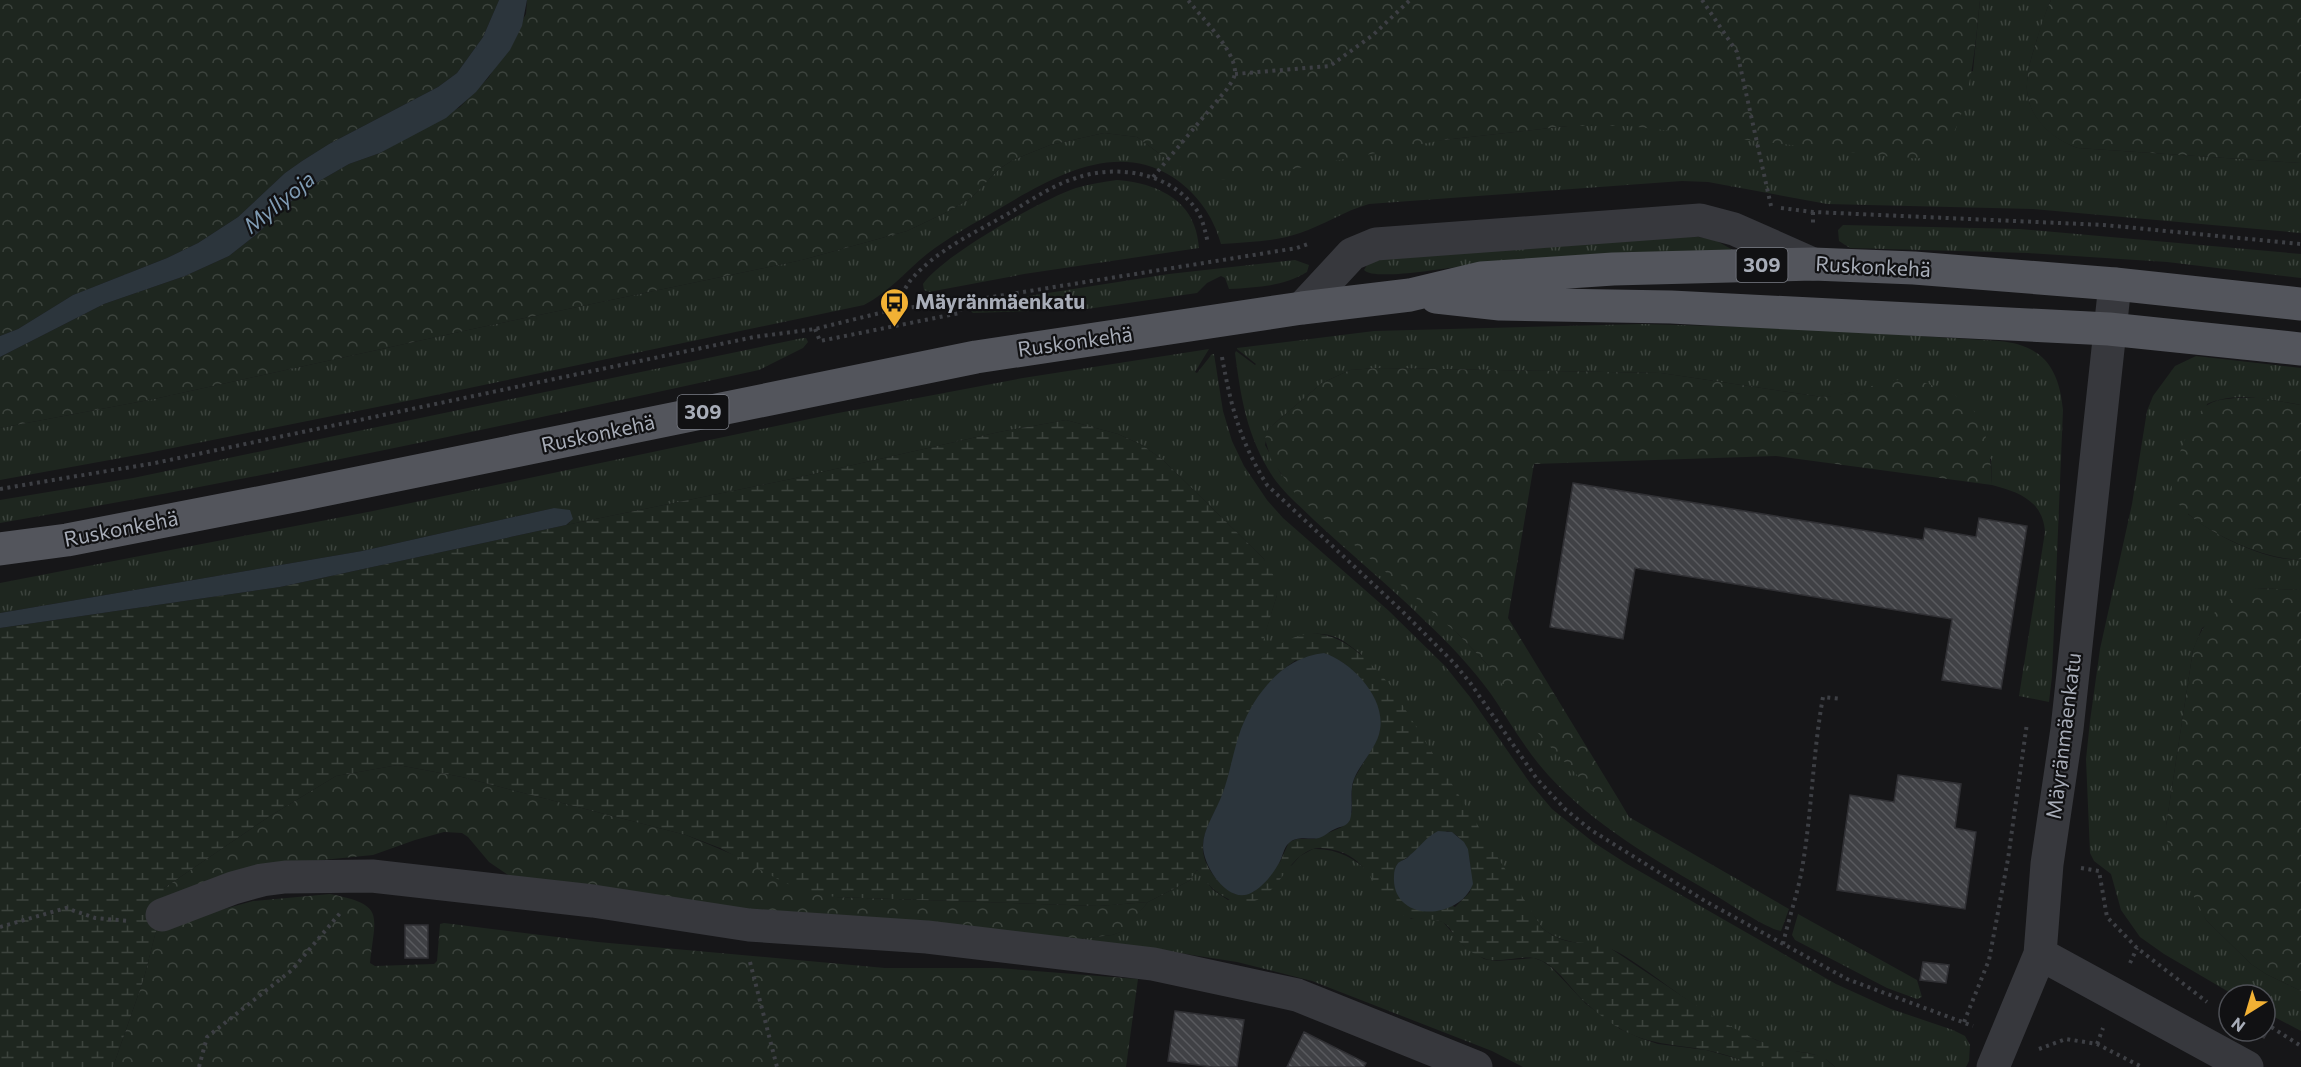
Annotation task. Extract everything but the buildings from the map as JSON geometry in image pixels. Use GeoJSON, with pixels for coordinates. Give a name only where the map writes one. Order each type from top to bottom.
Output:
{"type":"FeatureCollection","features":[{"type":"Feature","properties":{"kind":"main road","name":"Ruskonkehä"},"geometry":{"type":"LineString","coordinates":[[0,549],[67,540],[293,496],[976,357],[1302,308],[1410,295],[1481,278],[1613,269],[1814,264],[1914,268],[2115,284],[2301,304]]}},
{"type":"Feature","properties":{"kind":"main road","name":"Ruskonkehä"},"geometry":{"type":"LineString","coordinates":[[1410,295],[1500,304],[1671,307],[2109,329],[2301,349]]}},
{"type":"Feature","properties":{"kind":"street"},"geometry":{"type":"LineString","coordinates":[[1302,308],[1352,254],[1376,244],[1700,220],[1734,229],[1814,264]]}},
{"type":"Feature","properties":{"kind":"street","name":"Mäyränmäenkatu"},"geometry":{"type":"LineString","coordinates":[[1999,1053],[2040,954],[2047,864],[2067,729],[2115,284]]}},
{"type":"Feature","properties":{"kind":"street"},"geometry":{"type":"LineString","coordinates":[[162,915],[232,888],[262,880],[285,877],[372,876],[593,901],[749,925],[927,937],[1153,964],[1297,995],[1476,1067]]}},
{"type":"Feature","properties":{"kind":"street"},"geometry":{"type":"LineString","coordinates":[[2040,954],[2247,1067]]}},
{"type":"Feature","properties":{"kind":"path"},"geometry":{"type":"LineString","coordinates":[[1153,177],[1227,89],[1235,74],[1234,62],[1226,49],[1188,0]]}},
{"type":"Feature","properties":{"kind":"path"},"geometry":{"type":"LineString","coordinates":[[1235,74],[1330,66],[1373,34],[1410,0]]}},
{"type":"Feature","properties":{"kind":"path"},"geometry":{"type":"LineString","coordinates":[[1702,0],[1737,52],[1772,207]]}},
{"type":"Feature","properties":{"kind":"path"},"geometry":{"type":"LineString","coordinates":[[896,309],[911,280],[928,264],[963,239],[1053,188],[1094,173],[1136,172],[1153,177],[1185,196],[1197,209],[1208,243]]}},
{"type":"Feature","properties":{"kind":"path"},"geometry":{"type":"LineString","coordinates":[[815,329],[820,341],[960,313],[961,302]]}},
{"type":"Feature","properties":{"kind":"path"},"geometry":{"type":"LineString","coordinates":[[1222,357],[1232,408],[1241,437],[1267,485],[1402,611],[1454,663],[1537,779],[1591,830],[1705,901],[1847,979],[1871,990],[1964,1022],[1999,1053],[2037,1050],[2066,1039],[2097,1044],[2142,1067]]}},
{"type":"Feature","properties":{"kind":"path"},"geometry":{"type":"LineString","coordinates":[[1783,944],[1803,865],[1815,766],[1815,742],[1822,698],[1842,699]]}},
{"type":"Feature","properties":{"kind":"path"},"geometry":{"type":"LineString","coordinates":[[1964,1022],[1989,960],[2008,859],[2027,723]]}},
{"type":"Feature","properties":{"kind":"path"},"geometry":{"type":"LineString","coordinates":[[2008,859],[2099,871],[2107,917],[2137,948],[2210,1004]]}},
{"type":"Feature","properties":{"kind":"path"},"geometry":{"type":"LineString","coordinates":[[199,1067],[207,1037],[292,970],[372,876]]}},
{"type":"Feature","properties":{"kind":"path"},"geometry":{"type":"LineString","coordinates":[[0,927],[66,908],[95,918],[138,921],[162,915]]}},
{"type":"Feature","properties":{"kind":"path"},"geometry":{"type":"LineString","coordinates":[[749,925],[750,963],[777,1067]]}},
{"type":"Feature","properties":{"kind":"path"},"geometry":{"type":"LineString","coordinates":[[2277,1031],[2301,1046]]}},
{"type":"Feature","properties":{"kind":"green space"},"geometry":{"type":"Polygon","coordinates":[[[0,0],[499,0],[483,37],[457,73],[438,87],[329,144],[302,161],[285,173],[238,217],[198,243],[167,258],[73,295],[18,329],[0,336],[0,0]]]}},
{"type":"Feature","properties":{"kind":"green space"},"geometry":{"type":"Polygon","coordinates":[[[527,0],[1980,0],[1973,62],[1962,112],[1954,133],[1943,149],[1929,157],[1901,158],[1629,126],[1568,126],[1443,140],[1237,180],[1203,178],[1168,160],[1137,137],[1104,133],[1050,145],[1013,160],[999,169],[971,198],[907,231],[802,260],[154,399],[0,428],[0,357],[104,304],[185,276],[229,256],[309,187],[349,164],[380,153],[460,107],[489,77],[526,14],[527,0]]]}},
{"type":"Feature","properties":{"kind":"green space"},"geometry":{"type":"Polygon","coordinates":[[[1980,0],[2051,0],[2030,61],[2027,78],[2030,105],[2049,132],[2078,148],[2301,163],[2301,233],[2033,209],[1827,204],[1708,182],[1682,181],[1369,204],[1290,236],[1221,244],[1208,214],[1196,197],[1180,182],[1149,166],[1126,162],[1103,163],[1081,168],[1037,187],[970,226],[927,254],[889,288],[864,305],[412,400],[0,480],[0,428],[154,399],[802,260],[907,231],[971,198],[999,169],[1013,160],[1050,145],[1104,133],[1137,137],[1168,160],[1443,140],[1568,126],[1629,126],[1973,71],[1980,0]]]}},
{"type":"Feature","properties":{"kind":"green space"},"geometry":{"type":"Polygon","coordinates":[[[2051,0],[2301,0],[2301,163],[2078,148],[2058,139],[2035,116],[2030,106],[2027,78],[2030,61],[2051,0]]]}},
{"type":"Feature","properties":{"kind":"green space"},"geometry":{"type":"Polygon","coordinates":[[[1117,180],[1152,187],[1182,205],[1196,230],[1199,248],[1024,274],[929,292],[924,290],[923,284],[950,258],[1017,216],[1076,188],[1117,180]]]}},
{"type":"Feature","properties":{"kind":"green space"},"geometry":{"type":"Polygon","coordinates":[[[1843,225],[2020,229],[2301,254],[2301,278],[2167,262],[2028,253],[1850,248],[1839,241],[1838,230],[1843,225]]]}},
{"type":"Feature","properties":{"kind":"green space"},"geometry":{"type":"Polygon","coordinates":[[[1693,236],[1715,240],[1733,250],[1591,257],[1390,274],[1369,273],[1364,270],[1367,265],[1380,258],[1693,236]]]}},
{"type":"Feature","properties":{"kind":"green space"},"geometry":{"type":"Polygon","coordinates":[[[1295,260],[1309,265],[1307,272],[1288,281],[1269,285],[1229,289],[1225,278],[1221,276],[1207,283],[1197,293],[1087,309],[973,313],[968,308],[971,305],[1169,274],[1295,260]]]}},
{"type":"Feature","properties":{"kind":"green space"},"geometry":{"type":"Polygon","coordinates":[[[1642,324],[1794,328],[1999,341],[2027,348],[2046,361],[2058,382],[2063,410],[2049,702],[2019,696],[2045,532],[2040,513],[2034,505],[2020,495],[1992,485],[1991,459],[1900,380],[1836,396],[1822,397],[1661,373],[1377,368],[1350,370],[1322,383],[1268,429],[1265,445],[1281,474],[1458,634],[1606,800],[1619,800],[1629,817],[1789,909],[1781,931],[1746,914],[1625,840],[1585,810],[1549,776],[1491,694],[1442,637],[1314,520],[1277,483],[1264,462],[1246,417],[1235,353],[1236,351],[1255,365],[1237,348],[1374,331],[1642,324]]]}},
{"type":"Feature","properties":{"kind":"green space"},"geometry":{"type":"Polygon","coordinates":[[[806,338],[808,342],[803,348],[759,370],[285,470],[0,523],[0,500],[133,478],[806,338]]]}},
{"type":"Feature","properties":{"kind":"green space"},"geometry":{"type":"Polygon","coordinates":[[[1209,349],[1195,372],[1197,373],[1214,354],[1223,411],[1232,441],[1244,466],[1267,500],[1283,518],[1389,611],[1445,666],[1470,697],[1530,783],[1552,809],[1593,842],[1627,864],[1836,984],[1891,1009],[1965,1036],[1970,1045],[1969,1061],[1966,1067],[1835,1067],[1824,1058],[1778,1048],[1740,1033],[1705,1012],[1623,955],[1602,946],[1563,939],[1542,928],[1360,653],[1338,638],[1314,634],[1293,639],[1256,662],[1277,595],[1264,559],[1163,460],[1142,445],[1118,434],[1066,420],[999,432],[791,479],[566,525],[570,522],[554,508],[362,551],[0,613],[0,583],[373,511],[833,414],[1023,378],[1209,349]]]}},
{"type":"Feature","properties":{"kind":"green space"},"geometry":{"type":"Polygon","coordinates":[[[2196,356],[2301,368],[2301,405],[2242,397],[2207,404],[2188,514],[2211,530],[2241,546],[2273,556],[2301,559],[2301,590],[2256,588],[2202,628],[2193,650],[2166,826],[2206,920],[2251,964],[2301,991],[2301,1031],[2277,1018],[2277,983],[2217,983],[2217,985],[2140,937],[2121,910],[2111,874],[2094,861],[2090,853],[2086,759],[2100,649],[2132,504],[2147,411],[2153,396],[2175,366],[2196,356]]]}},
{"type":"Feature","properties":{"kind":"green space"},"geometry":{"type":"Polygon","coordinates":[[[1377,368],[1661,373],[1822,397],[1899,380],[1916,381],[1932,385],[1959,397],[1974,411],[1987,442],[1992,485],[1776,456],[1534,464],[1508,618],[1619,800],[1606,800],[1592,791],[1541,737],[1488,665],[1458,634],[1296,495],[1271,459],[1265,439],[1268,429],[1322,383],[1350,370],[1377,368]]]}},
{"type":"Feature","properties":{"kind":"green space"},"geometry":{"type":"Polygon","coordinates":[[[2237,398],[2261,398],[2301,405],[2301,559],[2269,555],[2227,539],[2190,516],[2178,503],[2172,490],[2178,459],[2188,432],[2200,412],[2213,402],[2237,398]]]}},
{"type":"Feature","properties":{"kind":"green space"},"geometry":{"type":"Polygon","coordinates":[[[1066,420],[1118,434],[1142,445],[1163,460],[1264,559],[1275,578],[1277,595],[1257,661],[1288,640],[1318,634],[1345,643],[1369,662],[1390,685],[1542,928],[1551,935],[1567,941],[1607,946],[1715,1018],[1756,1040],[1784,1049],[1822,1056],[1835,1067],[1767,1067],[1714,1052],[1651,1041],[1630,1034],[1598,1013],[1580,998],[1553,968],[1540,960],[1534,958],[1486,959],[1464,946],[1442,922],[1412,919],[1403,915],[1387,900],[1369,874],[1354,859],[1344,853],[1325,848],[1313,849],[1300,856],[1271,890],[1251,902],[1231,900],[1221,895],[1197,870],[1189,881],[1148,902],[1099,906],[835,897],[813,893],[785,883],[720,848],[686,835],[462,777],[398,765],[336,776],[270,816],[164,888],[164,900],[144,978],[113,1067],[0,1067],[0,628],[280,587],[791,479],[999,432],[1066,420]],[[1296,660],[1278,674],[1254,704],[1240,737],[1223,794],[1204,837],[1204,858],[1210,870],[1224,886],[1235,894],[1280,862],[1289,842],[1297,839],[1314,839],[1342,827],[1352,812],[1354,779],[1380,730],[1296,660]],[[1447,831],[1397,864],[1394,881],[1455,907],[1470,892],[1471,874],[1466,847],[1455,834],[1447,831]]]}},
{"type":"Feature","properties":{"kind":"green space"},"geometry":{"type":"Polygon","coordinates":[[[2256,588],[2301,590],[2301,991],[2251,964],[2206,920],[2168,846],[2166,826],[2193,650],[2203,628],[2217,610],[2234,597],[2256,588]]]}},
{"type":"Feature","properties":{"kind":"green space"},"geometry":{"type":"Polygon","coordinates":[[[398,765],[462,777],[686,835],[835,897],[1099,906],[1148,902],[1124,931],[1112,935],[1064,941],[813,923],[511,877],[489,862],[468,837],[462,833],[444,832],[373,855],[282,864],[164,900],[164,888],[270,816],[336,776],[398,765]]]}},
{"type":"Feature","properties":{"kind":"green space"},"geometry":{"type":"Polygon","coordinates":[[[1313,849],[1329,850],[1357,862],[1380,883],[1411,919],[1433,919],[1443,922],[1464,946],[1484,959],[1496,961],[1534,958],[1542,961],[1551,967],[1586,1004],[1620,1029],[1658,1044],[1706,1050],[1767,1067],[1523,1067],[1492,1051],[1312,981],[1237,962],[1160,950],[1064,941],[1112,935],[1123,931],[1148,902],[1189,881],[1197,870],[1213,890],[1228,900],[1292,865],[1300,856],[1313,849]]]}},
{"type":"Feature","properties":{"kind":"green space"},"geometry":{"type":"Polygon","coordinates":[[[330,894],[361,903],[373,914],[374,933],[370,963],[375,966],[434,964],[437,961],[440,924],[444,923],[598,942],[885,968],[998,968],[1138,979],[1126,1067],[113,1067],[144,978],[158,923],[173,923],[253,901],[330,894]]]}},
{"type":"Feature","properties":{"kind":"green space"},"geometry":{"type":"Polygon","coordinates":[[[1798,914],[1917,980],[1922,997],[1917,999],[1887,988],[1795,940],[1792,935],[1798,914]]]}},
{"type":"Feature","properties":{"kind":"water","name":"Myllyoja"},"geometry":{"type":"Polygon","coordinates":[[[499,0],[527,0],[522,26],[510,50],[476,92],[446,118],[380,153],[349,164],[309,187],[229,256],[185,276],[104,304],[0,357],[0,336],[18,329],[73,295],[167,258],[198,243],[238,217],[285,173],[302,161],[329,144],[438,87],[457,73],[483,37],[499,0]]]}},
{"type":"Feature","properties":{"kind":"water"},"geometry":{"type":"Polygon","coordinates":[[[554,508],[570,510],[573,519],[566,525],[280,587],[0,628],[0,613],[362,551],[554,508]]]}},
{"type":"Feature","properties":{"kind":"water"},"geometry":{"type":"Polygon","coordinates":[[[1324,653],[1345,664],[1365,683],[1378,706],[1380,718],[1380,730],[1376,743],[1354,779],[1350,820],[1345,825],[1319,838],[1300,838],[1292,841],[1287,845],[1277,867],[1264,884],[1251,893],[1234,894],[1218,882],[1212,873],[1203,846],[1207,827],[1225,787],[1241,729],[1254,702],[1272,679],[1283,669],[1296,662],[1324,653]]]}},
{"type":"Feature","properties":{"kind":"water"},"geometry":{"type":"Polygon","coordinates":[[[1438,831],[1452,832],[1464,842],[1468,849],[1473,884],[1465,896],[1454,905],[1427,912],[1414,909],[1403,902],[1396,891],[1394,876],[1398,863],[1438,831]]]}},
{"type":"Feature","properties":{"kind":"place","name":"Mäyränmäenkatu"},"geometry":{"type":"Point","coordinates":[894,328]}}]}
